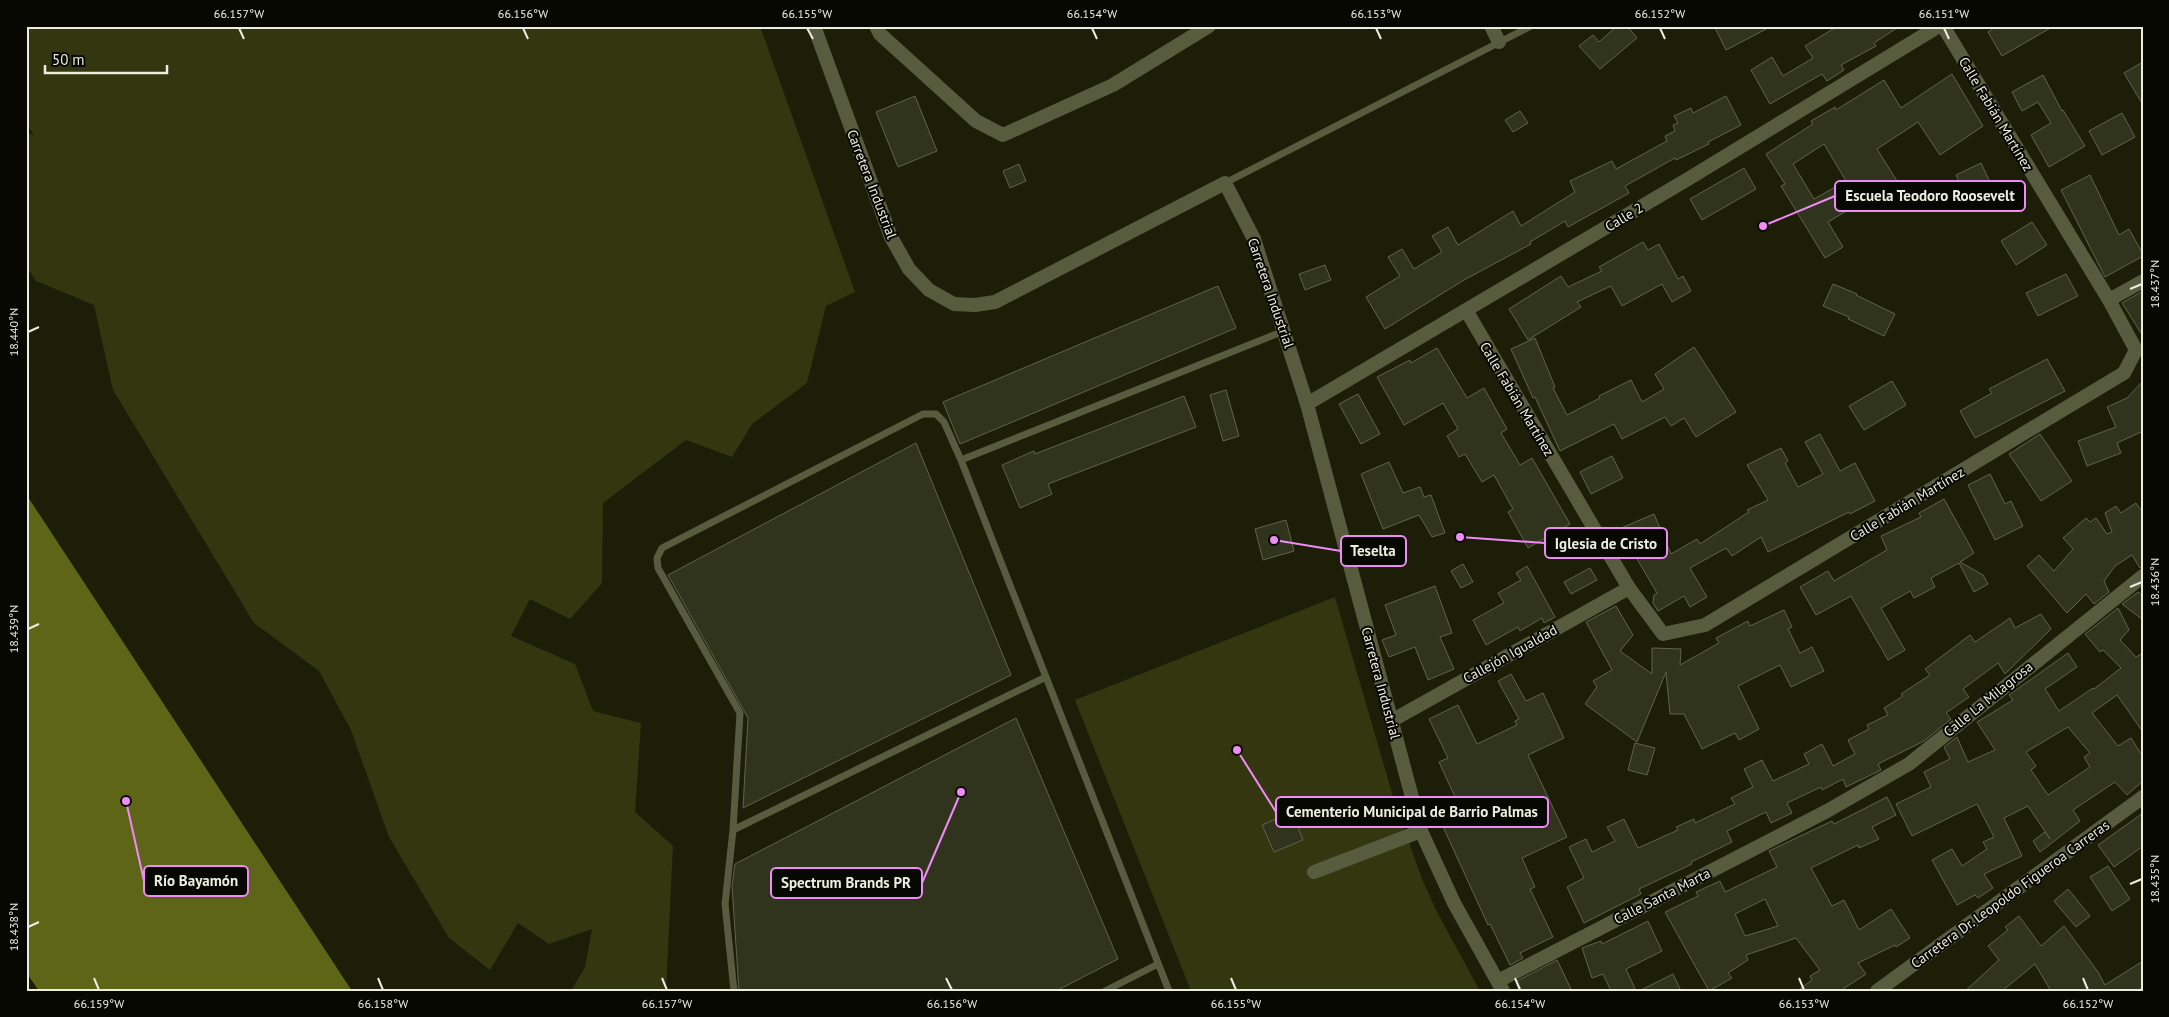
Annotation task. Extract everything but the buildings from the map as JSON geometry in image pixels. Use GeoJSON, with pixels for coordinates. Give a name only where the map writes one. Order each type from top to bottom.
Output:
{"type":"FeatureCollection","features":[{"type":"Feature","properties":{"kind":"street","name":"Carretera Industrial"},"geometry":{"type":"LineString","coordinates":[[814,26],[891,237],[909,269],[922,283],[929,290],[954,304],[975,305],[995,302],[1225,183],[1254,239],[1307,404],[1421,831],[1454,903],[1500,986]]}},
{"type":"Feature","properties":{"kind":"street"},"geometry":{"type":"LineString","coordinates":[[876,26],[880,34],[976,121],[1003,135],[1113,85],[1209,26]]}},
{"type":"Feature","properties":{"kind":"street"},"geometry":{"type":"LineString","coordinates":[[1491,26],[1499,42]]}},
{"type":"Feature","properties":{"kind":"street","name":"Calle 2"},"geometry":{"type":"LineString","coordinates":[[1307,404],[1688,179],[1939,26]]}},
{"type":"Feature","properties":{"kind":"street","name":"Calle Fabián Martínez"},"geometry":{"type":"LineString","coordinates":[[1466,310],[1629,588],[1663,634],[1705,625],[2124,373],[2136,350],[2109,300],[1942,26]]}},
{"type":"Feature","properties":{"kind":"street"},"geometry":{"type":"LineString","coordinates":[[2109,300],[2143,281]]}},
{"type":"Feature","properties":{"kind":"street","name":"Calle La Milagrosa"},"geometry":{"type":"LineString","coordinates":[[1827,811],[1909,764],[2079,625],[2143,576]]}},
{"type":"Feature","properties":{"kind":"street","name":"Callejón Igualdad"},"geometry":{"type":"LineString","coordinates":[[1391,721],[1629,588]]}},
{"type":"Feature","properties":{"kind":"street","name":"Carretera Dr. Leopoldo Figueroa Carreras"},"geometry":{"type":"LineString","coordinates":[[1877,991],[2143,797]]}},
{"type":"Feature","properties":{"kind":"street","name":"Calle Santa Marta"},"geometry":{"type":"LineString","coordinates":[[1500,986],[1827,811]]}},
{"type":"Feature","properties":{"kind":"street"},"geometry":{"type":"LineString","coordinates":[[1314,872],[1421,831]]}},
{"type":"Feature","properties":{"kind":"lane"},"geometry":{"type":"LineString","coordinates":[[1225,183],[1531,26]]}},
{"type":"Feature","properties":{"kind":"lane"},"geometry":{"type":"LineString","coordinates":[[961,460],[1284,331]]}},
{"type":"Feature","properties":{"kind":"lane"},"geometry":{"type":"LineString","coordinates":[[734,991],[725,904],[733,830],[740,712],[658,568],[657,558],[662,548],[923,414],[936,414],[944,422],[961,460],[1169,991]]}},
{"type":"Feature","properties":{"kind":"lane"},"geometry":{"type":"LineString","coordinates":[[733,830],[1046,677]]}},
{"type":"Feature","properties":{"kind":"lane"},"geometry":{"type":"LineString","coordinates":[[1105,991],[1158,964]]}},
{"type":"Feature","properties":{"kind":"shaded area"},"geometry":{"type":"Polygon","coordinates":[[[26,26],[760,26],[855,292],[826,306],[807,383],[752,424],[732,457],[686,440],[603,503],[602,583],[570,619],[530,599],[511,636],[575,664],[593,711],[641,723],[635,812],[673,846],[666,991],[571,991],[585,967],[592,929],[549,944],[518,923],[490,970],[449,938],[389,837],[351,730],[319,671],[254,623],[113,390],[94,305],[36,281],[26,266],[26,133],[34,135],[26,124],[26,26]]]}},
{"type":"Feature","properties":{"kind":"shaded area"},"geometry":{"type":"Polygon","coordinates":[[[26,494],[352,991],[39,991],[26,972],[26,494]]]}},
{"type":"Feature","properties":{"kind":"shaded area"},"geometry":{"type":"Polygon","coordinates":[[[1335,597],[1394,800],[1422,879],[1436,910],[1480,991],[1191,991],[1075,700],[1335,597]]]}},
{"type":"Feature","properties":{"kind":"place","name":"Escuela Teodoro Roosevelt"},"geometry":{"type":"Point","coordinates":[1763,226]}},
{"type":"Feature","properties":{"kind":"place","name":"Iglesia de Cristo"},"geometry":{"type":"Point","coordinates":[1460,537]}},
{"type":"Feature","properties":{"kind":"place","name":"Teselta"},"geometry":{"type":"Point","coordinates":[1274,540]}},
{"type":"Feature","properties":{"kind":"place","name":"Cementerio Municipal de Barrio Palmas"},"geometry":{"type":"Point","coordinates":[1237,750]}},
{"type":"Feature","properties":{"kind":"place","name":"Spectrum Brands PR"},"geometry":{"type":"Point","coordinates":[961,792]}},
{"type":"Feature","properties":{"kind":"place","name":"Río Bayamón"},"geometry":{"type":"Point","coordinates":[126,801]}}]}
